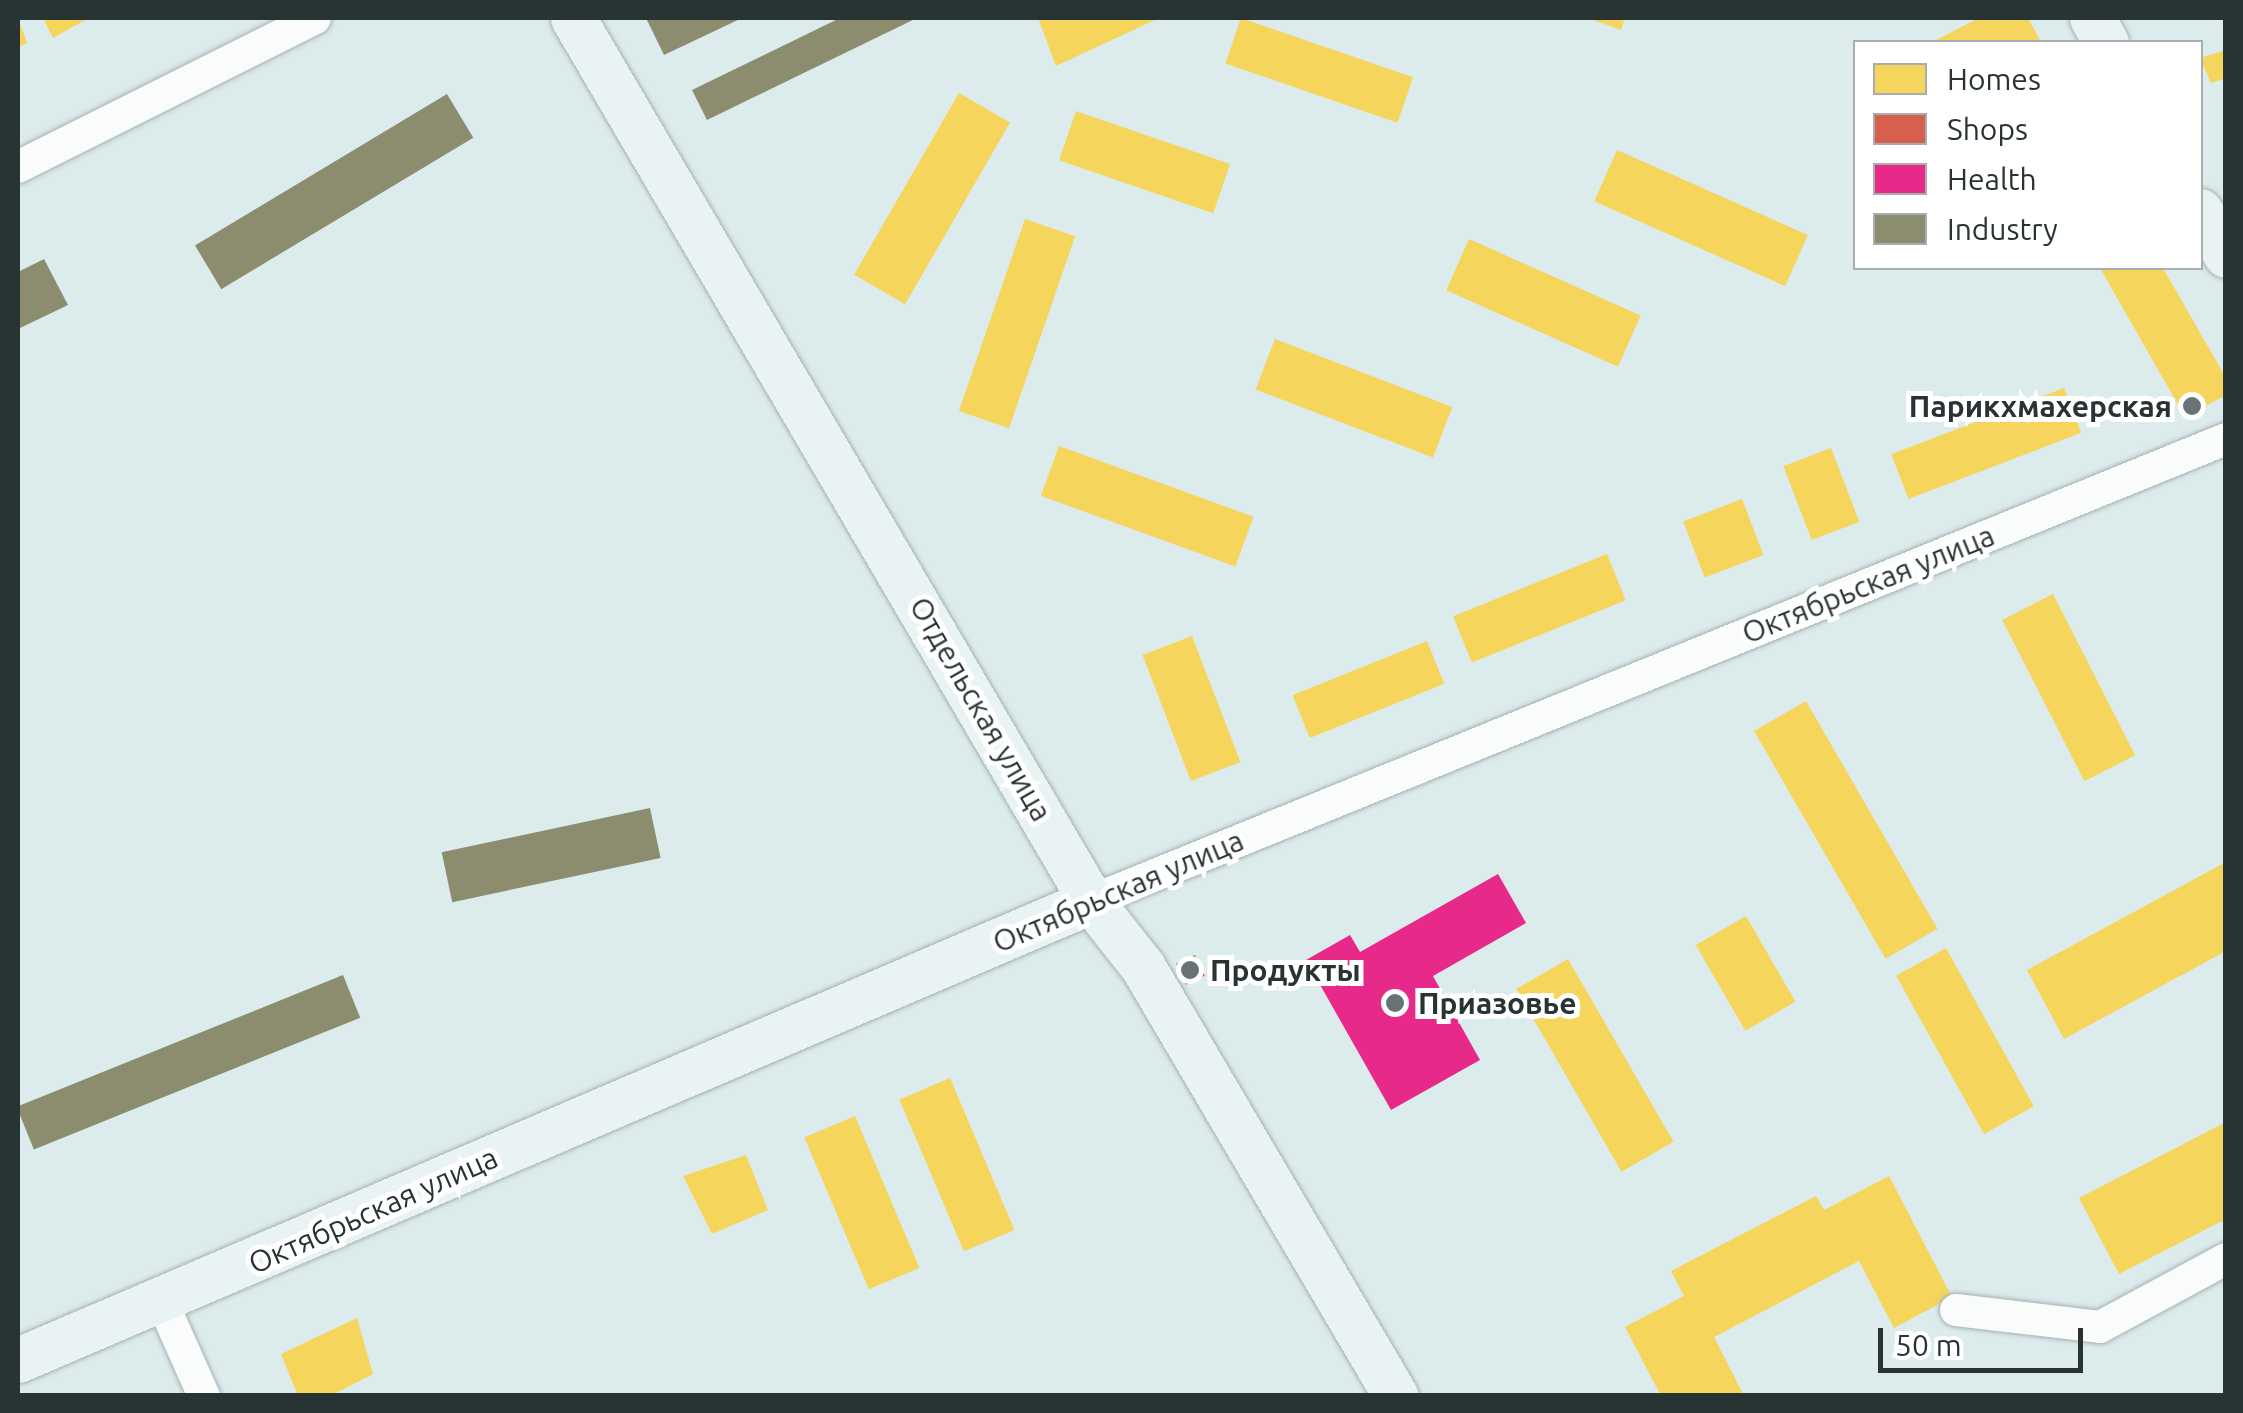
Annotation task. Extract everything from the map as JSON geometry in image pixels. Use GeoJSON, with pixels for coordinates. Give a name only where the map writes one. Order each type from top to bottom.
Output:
{"type":"FeatureCollection","features":[{"type":"Feature","properties":{"kind":"street"},"geometry":{"type":"LineString","coordinates":[[18,167],[315,18]]}},
{"type":"Feature","properties":{"kind":"street","name":"Отдельская улица"},"geometry":{"type":"LineString","coordinates":[[573,18],[1091,901],[1143,967],[1396,1396]]}},
{"type":"Feature","properties":{"kind":"street"},"geometry":{"type":"LineString","coordinates":[[2092,18],[2105,40]]}},
{"type":"Feature","properties":{"kind":"street"},"geometry":{"type":"LineString","coordinates":[[2203,215],[2226,255]]}},
{"type":"Feature","properties":{"kind":"street","name":"Октябрьская улица"},"geometry":{"type":"LineString","coordinates":[[18,1360],[162,1304],[1091,901],[2226,439]]}},
{"type":"Feature","properties":{"kind":"street"},"geometry":{"type":"LineString","coordinates":[[1956,1310],[2100,1327],[2226,1259]]}},
{"type":"Feature","properties":{"kind":"street"},"geometry":{"type":"LineString","coordinates":[[162,1304],[204,1396]]}},
{"type":"Feature","properties":{"kind":"building: Homes"},"geometry":{"type":"Polygon","coordinates":[[[18,18],[27,43],[18,47],[18,18]]]}},
{"type":"Feature","properties":{"kind":"building: Homes"},"geometry":{"type":"Polygon","coordinates":[[[43,18],[89,18],[53,38],[43,18]]]}},
{"type":"Feature","properties":{"kind":"building: Homes"},"geometry":{"type":"Polygon","coordinates":[[[1038,18],[1159,18],[1056,66],[1038,18]]]}},
{"type":"Feature","properties":{"kind":"building: Homes"},"geometry":{"type":"Polygon","coordinates":[[[1241,18],[1413,77],[1397,123],[1225,63],[1241,18]]]}},
{"type":"Feature","properties":{"kind":"building: Homes"},"geometry":{"type":"Polygon","coordinates":[[[1588,18],[1625,18],[1621,30],[1588,18]]]}},
{"type":"Feature","properties":{"kind":"building: Homes"},"geometry":{"type":"Polygon","coordinates":[[[1979,18],[2028,18],[2040,40],[1936,40],[1979,18]]]}},
{"type":"Feature","properties":{"kind":"building: Homes"},"geometry":{"type":"Polygon","coordinates":[[[2226,50],[2226,78],[2211,83],[2203,57],[2226,50]]]}},
{"type":"Feature","properties":{"kind":"building: Homes"},"geometry":{"type":"Polygon","coordinates":[[[959,93],[1010,122],[905,304],[854,275],[959,93]]]}},
{"type":"Feature","properties":{"kind":"building: Homes"},"geometry":{"type":"Polygon","coordinates":[[[1076,111],[1230,164],[1213,213],[1059,160],[1076,111]]]}},
{"type":"Feature","properties":{"kind":"building: Homes"},"geometry":{"type":"Polygon","coordinates":[[[1617,150],[1808,235],[1785,286],[1594,201],[1617,150]]]}},
{"type":"Feature","properties":{"kind":"building: Homes"},"geometry":{"type":"Polygon","coordinates":[[[1025,219],[1075,236],[1009,428],[959,411],[1025,219]]]}},
{"type":"Feature","properties":{"kind":"building: Homes"},"geometry":{"type":"Polygon","coordinates":[[[1469,239],[1641,315],[1618,367],[1446,290],[1469,239]]]}},
{"type":"Feature","properties":{"kind":"building: Homes"},"geometry":{"type":"Polygon","coordinates":[[[2101,270],[2164,270],[2226,378],[2226,395],[2185,417],[2101,270]]]}},
{"type":"Feature","properties":{"kind":"building: Homes"},"geometry":{"type":"Polygon","coordinates":[[[1275,339],[1452,407],[1433,458],[1256,389],[1275,339]]]}},
{"type":"Feature","properties":{"kind":"building: Homes"},"geometry":{"type":"Polygon","coordinates":[[[2064,388],[2081,433],[1908,499],[1891,454],[2064,388]]]}},
{"type":"Feature","properties":{"kind":"building: Homes"},"geometry":{"type":"Polygon","coordinates":[[[1059,446],[1254,517],[1235,567],[1041,496],[1059,446]]]}},
{"type":"Feature","properties":{"kind":"building: Homes"},"geometry":{"type":"Polygon","coordinates":[[[1831,448],[1859,522],[1812,540],[1783,466],[1831,448]]]}},
{"type":"Feature","properties":{"kind":"building: Homes"},"geometry":{"type":"Polygon","coordinates":[[[1742,499],[1764,555],[1705,578],[1683,522],[1742,499]]]}},
{"type":"Feature","properties":{"kind":"building: Homes"},"geometry":{"type":"Polygon","coordinates":[[[1607,554],[1626,600],[1472,663],[1453,616],[1607,554]]]}},
{"type":"Feature","properties":{"kind":"building: Homes"},"geometry":{"type":"Polygon","coordinates":[[[2053,594],[2135,755],[2084,781],[2002,620],[2053,594]]]}},
{"type":"Feature","properties":{"kind":"building: Homes"},"geometry":{"type":"Polygon","coordinates":[[[1192,636],[1240,762],[1191,781],[1143,655],[1192,636]]]}},
{"type":"Feature","properties":{"kind":"building: Homes"},"geometry":{"type":"Polygon","coordinates":[[[1427,641],[1444,684],[1310,738],[1293,695],[1427,641]]]}},
{"type":"Feature","properties":{"kind":"building: Homes"},"geometry":{"type":"Polygon","coordinates":[[[1806,701],[1938,929],[1886,959],[1754,731],[1806,701]]]}},
{"type":"Feature","properties":{"kind":"building: Homes"},"geometry":{"type":"Polygon","coordinates":[[[2226,862],[2226,951],[2064,1039],[2027,970],[2226,862]]]}},
{"type":"Feature","properties":{"kind":"building: Homes"},"geometry":{"type":"Polygon","coordinates":[[[1746,916],[1796,1002],[1745,1031],[1696,945],[1746,916]]]}},
{"type":"Feature","properties":{"kind":"building: Homes"},"geometry":{"type":"Polygon","coordinates":[[[1946,948],[2034,1106],[1984,1134],[1896,976],[1946,948]]]}},
{"type":"Feature","properties":{"kind":"building: Homes"},"geometry":{"type":"Polygon","coordinates":[[[1568,959],[1674,1142],[1622,1172],[1516,989],[1568,959]]]}},
{"type":"Feature","properties":{"kind":"building: Homes"},"geometry":{"type":"Polygon","coordinates":[[[950,1078],[1014,1230],[964,1251],[899,1099],[950,1078]]]}},
{"type":"Feature","properties":{"kind":"building: Homes"},"geometry":{"type":"Polygon","coordinates":[[[855,1116],[919,1268],[869,1289],[804,1137],[855,1116]]]}},
{"type":"Feature","properties":{"kind":"building: Homes"},"geometry":{"type":"Polygon","coordinates":[[[2226,1122],[2226,1219],[2119,1274],[2079,1198],[2226,1122]]]}},
{"type":"Feature","properties":{"kind":"building: Homes"},"geometry":{"type":"Polygon","coordinates":[[[746,1155],[768,1210],[712,1234],[683,1176],[746,1155]]]}},
{"type":"Feature","properties":{"kind":"building: Homes"},"geometry":{"type":"Polygon","coordinates":[[[1889,1176],[1952,1297],[1894,1328],[1859,1261],[1714,1337],[1744,1396],[1661,1396],[1625,1327],[1684,1296],[1671,1271],[1816,1196],[1824,1210],[1889,1176]]]}},
{"type":"Feature","properties":{"kind":"building: Homes"},"geometry":{"type":"Polygon","coordinates":[[[357,1318],[373,1374],[330,1396],[298,1396],[281,1354],[357,1318]]]}},
{"type":"Feature","properties":{"kind":"building: Shops","name":"Продукты"},"geometry":{"type":"Polygon","coordinates":[[[1195,955],[1205,976],[1186,985],[1176,964],[1195,955]]]}},
{"type":"Feature","properties":{"kind":"building: Health"},"geometry":{"type":"Polygon","coordinates":[[[1498,874],[1526,923],[1433,976],[1480,1060],[1391,1110],[1306,960],[1350,935],[1360,952],[1498,874]]]}},
{"type":"Feature","properties":{"kind":"building: Industry"},"geometry":{"type":"Polygon","coordinates":[[[646,18],[742,18],[664,55],[646,18]]]}},
{"type":"Feature","properties":{"kind":"building: Industry"},"geometry":{"type":"Polygon","coordinates":[[[840,18],[917,18],[707,120],[692,90],[840,18]]]}},
{"type":"Feature","properties":{"kind":"building: Industry"},"geometry":{"type":"Polygon","coordinates":[[[447,94],[473,138],[221,289],[195,245],[447,94]]]}},
{"type":"Feature","properties":{"kind":"building: Industry"},"geometry":{"type":"Polygon","coordinates":[[[44,259],[68,305],[18,329],[18,272],[44,259]]]}},
{"type":"Feature","properties":{"kind":"building: Industry"},"geometry":{"type":"Polygon","coordinates":[[[650,808],[661,858],[452,902],[442,852],[650,808]]]}},
{"type":"Feature","properties":{"kind":"building: Industry"},"geometry":{"type":"Polygon","coordinates":[[[343,975],[360,1018],[34,1150],[18,1106],[343,975]]]}},
{"type":"Feature","properties":{"kind":"place","name":"Парикхмахерская"},"geometry":{"type":"Point","coordinates":[2192,406]}},
{"type":"Feature","properties":{"kind":"place","name":"Продукты"},"geometry":{"type":"Point","coordinates":[1190,970]}},
{"type":"Feature","properties":{"kind":"place","name":"Приазовье"},"geometry":{"type":"Point","coordinates":[1395,1003]}}]}
